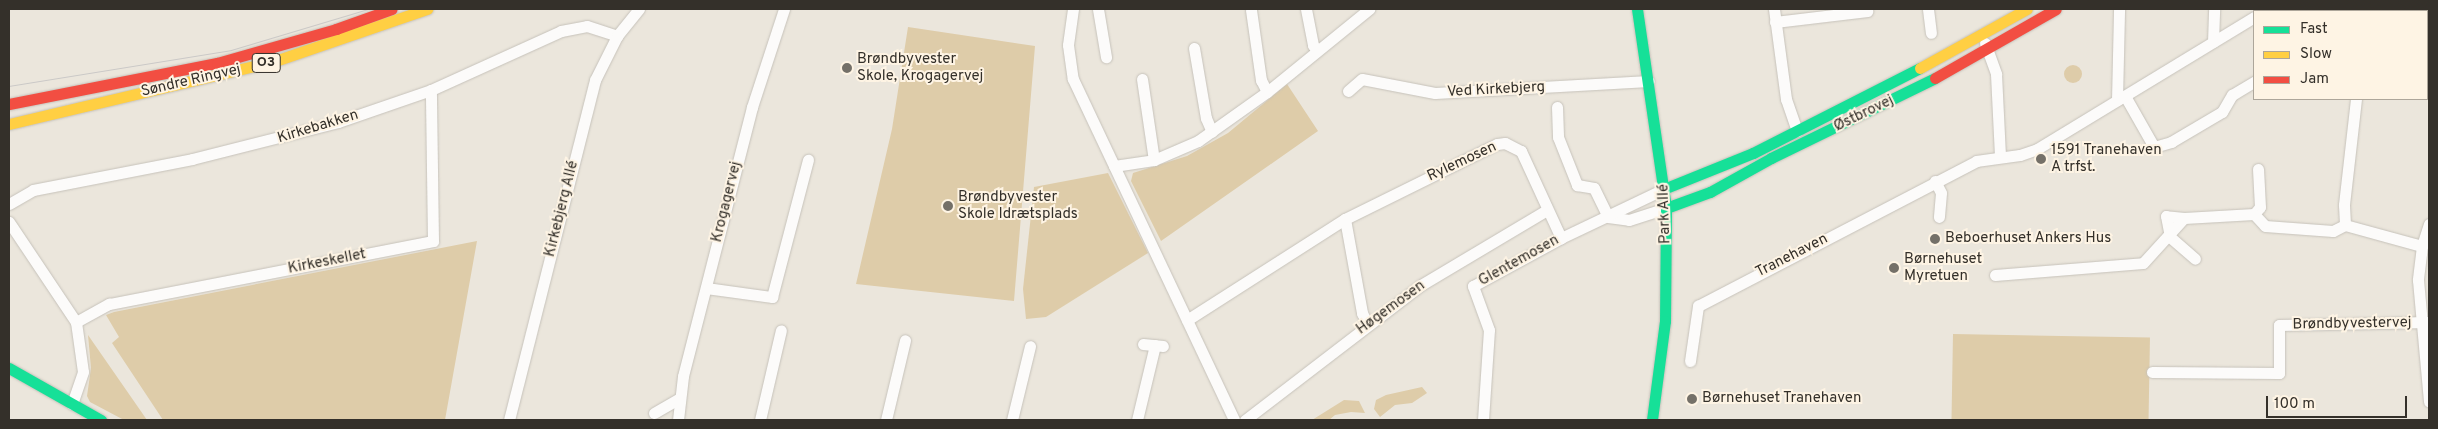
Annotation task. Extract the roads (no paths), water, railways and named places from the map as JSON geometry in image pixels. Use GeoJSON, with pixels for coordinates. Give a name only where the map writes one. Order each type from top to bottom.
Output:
{"type":"FeatureCollection","features":[{"type":"Feature","properties":{"kind":"street","name":"Søndre Ringvej"},"geometry":{"type":"LineString","coordinates":[[9,104],[97,88],[260,52],[392,9]]}},
{"type":"Feature","properties":{"kind":"street","name":"Søndre Ringvej"},"geometry":{"type":"LineString","coordinates":[[9,124],[275,61],[427,9]]}},
{"type":"Feature","properties":{"kind":"street","name":"Kirkebjerg Allé"},"geometry":{"type":"LineString","coordinates":[[509,420],[595,80],[617,36],[639,9]]}},
{"type":"Feature","properties":{"kind":"street","name":"Krogagervej"},"geometry":{"type":"LineString","coordinates":[[678,420],[680,398],[753,100],[784,9]]}},
{"type":"Feature","properties":{"kind":"street"},"geometry":{"type":"LineString","coordinates":[[1073,9],[1068,45],[1070,69],[1234,420]]}},
{"type":"Feature","properties":{"kind":"street"},"geometry":{"type":"LineString","coordinates":[[1098,9],[1106,57]]}},
{"type":"Feature","properties":{"kind":"street"},"geometry":{"type":"LineString","coordinates":[[1306,9],[1313,45],[1317,52]]}},
{"type":"Feature","properties":{"kind":"street"},"geometry":{"type":"LineString","coordinates":[[1114,166],[1154,160],[1185,148],[1212,132],[1267,92],[1369,9]]}},
{"type":"Feature","properties":{"kind":"street","name":"Park Allé"},"geometry":{"type":"LineString","coordinates":[[1636,9],[1666,188],[1665,321],[1652,420]]}},
{"type":"Feature","properties":{"kind":"street"},"geometry":{"type":"LineString","coordinates":[[1774,9],[1786,99],[1798,130]]}},
{"type":"Feature","properties":{"kind":"street"},"geometry":{"type":"LineString","coordinates":[[1928,9],[1931,33]]}},
{"type":"Feature","properties":{"kind":"street","name":"Østbrovej"},"geometry":{"type":"LineString","coordinates":[[1666,188],[1738,160],[1982,36],[2027,9]]}},
{"type":"Feature","properties":{"kind":"street","name":"Østbrovej"},"geometry":{"type":"LineString","coordinates":[[1666,208],[1710,192],[1989,50],[2056,9]]}},
{"type":"Feature","properties":{"kind":"street"},"geometry":{"type":"LineString","coordinates":[[2119,9],[2121,98],[2154,148],[2171,142],[2222,112],[2232,95],[2253,83]]}},
{"type":"Feature","properties":{"kind":"street"},"geometry":{"type":"LineString","coordinates":[[2213,42],[2214,9]]}},
{"type":"Feature","properties":{"kind":"street"},"geometry":{"type":"LineString","coordinates":[[1251,10],[1261,80],[1267,92]]}},
{"type":"Feature","properties":{"kind":"street"},"geometry":{"type":"LineString","coordinates":[[1776,22],[1867,11]]}},
{"type":"Feature","properties":{"kind":"street","name":"Tranehaven"},"geometry":{"type":"LineString","coordinates":[[1690,361],[1698,306],[1976,161],[2020,155],[2037,149],[2253,18]]}},
{"type":"Feature","properties":{"kind":"street","name":"Kirkebakken"},"geometry":{"type":"LineString","coordinates":[[9,204],[33,190],[270,141],[431,90],[561,31],[587,26],[617,36]]}},
{"type":"Feature","properties":{"kind":"street"},"geometry":{"type":"LineString","coordinates":[[1982,36],[1989,50],[1996,74],[2000,157]]}},
{"type":"Feature","properties":{"kind":"street"},"geometry":{"type":"LineString","coordinates":[[1194,48],[1206,118],[1212,132]]}},
{"type":"Feature","properties":{"kind":"street"},"geometry":{"type":"LineString","coordinates":[[1142,79],[1154,160]]}},
{"type":"Feature","properties":{"kind":"street","name":"Ved Kirkebjerg"},"geometry":{"type":"LineString","coordinates":[[1348,91],[1362,79],[1436,93],[1649,81]]}},
{"type":"Feature","properties":{"kind":"street"},"geometry":{"type":"LineString","coordinates":[[9,95],[75,85],[97,88]]}},
{"type":"Feature","properties":{"kind":"street"},"geometry":{"type":"LineString","coordinates":[[9,115],[68,100],[97,88]]}},
{"type":"Feature","properties":{"kind":"street","name":"Kirkeskellet"},"geometry":{"type":"LineString","coordinates":[[76,322],[109,304],[433,241],[431,90]]}},
{"type":"Feature","properties":{"kind":"street"},"geometry":{"type":"LineString","coordinates":[[2345,225],[2344,204],[2356,100]]}},
{"type":"Feature","properties":{"kind":"street"},"geometry":{"type":"LineString","coordinates":[[1557,106],[1558,137],[1577,185],[1594,188],[1608,217]]}},
{"type":"Feature","properties":{"kind":"street","name":"Rylemosen"},"geometry":{"type":"LineString","coordinates":[[1187,320],[1345,219],[1466,158],[1505,143],[1521,151],[1561,238]]}},
{"type":"Feature","properties":{"kind":"street"},"geometry":{"type":"LineString","coordinates":[[706,288],[772,297],[808,160]]}},
{"type":"Feature","properties":{"kind":"street"},"geometry":{"type":"LineString","coordinates":[[2195,259],[2170,237],[2166,216],[2184,218],[2254,214],[2260,207],[2258,169]]}},
{"type":"Feature","properties":{"kind":"street"},"geometry":{"type":"LineString","coordinates":[[1935,181],[1941,193],[1939,217]]}},
{"type":"Feature","properties":{"kind":"street","name":"Glentemosen"},"geometry":{"type":"LineString","coordinates":[[1483,420],[1489,330],[1473,286],[1561,238],[1666,188]]}},
{"type":"Feature","properties":{"kind":"street","name":"Glentemosen"},"geometry":{"type":"LineString","coordinates":[[1608,217],[1629,220],[1666,208]]}},
{"type":"Feature","properties":{"kind":"street","name":"Høgemosen"},"geometry":{"type":"LineString","coordinates":[[1244,420],[1367,323],[1453,264],[1547,210]]}},
{"type":"Feature","properties":{"kind":"street"},"geometry":{"type":"LineString","coordinates":[[2254,214],[2265,226],[2333,230],[2345,225],[2422,246]]}},
{"type":"Feature","properties":{"kind":"street"},"geometry":{"type":"LineString","coordinates":[[1995,274],[2143,263],[2170,237],[2184,218]]}},
{"type":"Feature","properties":{"kind":"street"},"geometry":{"type":"LineString","coordinates":[[1345,219],[1362,313],[1367,323]]}},
{"type":"Feature","properties":{"kind":"street"},"geometry":{"type":"LineString","coordinates":[[9,222],[76,322],[83,372],[72,404]]}},
{"type":"Feature","properties":{"kind":"street","name":"Brøndbyvestervej"},"geometry":{"type":"LineString","coordinates":[[2429,224],[2422,246],[2418,280],[2425,322],[2429,402]]}},
{"type":"Feature","properties":{"kind":"street","name":"Brøndbyvestervej"},"geometry":{"type":"LineString","coordinates":[[2152,372],[2280,373],[2279,325],[2425,322]]}},
{"type":"Feature","properties":{"kind":"street"},"geometry":{"type":"LineString","coordinates":[[760,420],[781,330]]}},
{"type":"Feature","properties":{"kind":"street"},"geometry":{"type":"LineString","coordinates":[[886,420],[905,340]]}},
{"type":"Feature","properties":{"kind":"street"},"geometry":{"type":"LineString","coordinates":[[1137,420],[1159,346],[1143,344]]}},
{"type":"Feature","properties":{"kind":"street"},"geometry":{"type":"LineString","coordinates":[[1012,420],[1030,346]]}},
{"type":"Feature","properties":{"kind":"street"},"geometry":{"type":"LineString","coordinates":[[9,368],[101,420]]}},
{"type":"Feature","properties":{"kind":"street"},"geometry":{"type":"LineString","coordinates":[[654,413],[680,398]]}},
{"type":"Feature","properties":{"kind":"tram line"},"geometry":{"type":"LineString","coordinates":[[9,86],[231,50],[368,9]]}},
{"type":"Feature","properties":{"kind":"place","name":"Brøndbyvester Skole, Krogagervej"},"geometry":{"type":"Point","coordinates":[847,68]}},
{"type":"Feature","properties":{"kind":"place","name":"1591 Tranehaven A trfst."},"geometry":{"type":"Point","coordinates":[2041,159]}},
{"type":"Feature","properties":{"kind":"place","name":"Brøndbyvester Skole Idrætsplads"},"geometry":{"type":"Point","coordinates":[948,206]}},
{"type":"Feature","properties":{"kind":"place","name":"Beboerhuset Ankers Hus"},"geometry":{"type":"Point","coordinates":[1935,239]}},
{"type":"Feature","properties":{"kind":"place","name":"Børnehuset Myretuen"},"geometry":{"type":"Point","coordinates":[1894,268]}},
{"type":"Feature","properties":{"kind":"place","name":"Børnehuset Tranehaven"},"geometry":{"type":"Point","coordinates":[1692,399]}}]}
